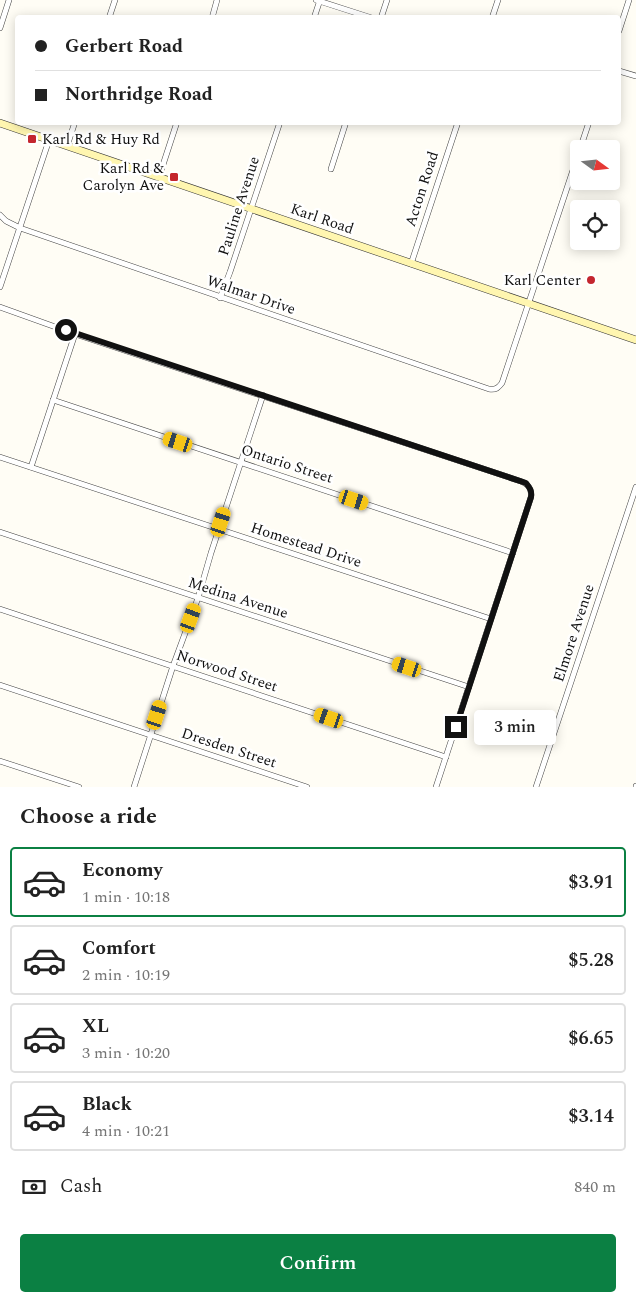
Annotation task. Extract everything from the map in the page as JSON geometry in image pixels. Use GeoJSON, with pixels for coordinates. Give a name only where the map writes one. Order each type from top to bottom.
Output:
{"type":"FeatureCollection","features":[{"type":"Feature","properties":{"kind":"main road","name":"Karl Road"},"geometry":{"type":"LineString","coordinates":[[0,123],[636,340]]}},
{"type":"Feature","properties":{"kind":"street"},"geometry":{"type":"LineString","coordinates":[[0,28],[9,0]]}},
{"type":"Feature","properties":{"kind":"street"},"geometry":{"type":"LineString","coordinates":[[110,15],[115,0]]}},
{"type":"Feature","properties":{"kind":"street"},"geometry":{"type":"LineString","coordinates":[[213,15],[218,0]]}},
{"type":"Feature","properties":{"kind":"street"},"geometry":{"type":"LineString","coordinates":[[315,15],[319,0],[363,15]]}},
{"type":"Feature","properties":{"kind":"street"},"geometry":{"type":"LineString","coordinates":[[382,15],[387,0]]}},
{"type":"Feature","properties":{"kind":"street"},"geometry":{"type":"LineString","coordinates":[[493,15],[498,0]]}},
{"type":"Feature","properties":{"kind":"street"},"geometry":{"type":"LineString","coordinates":[[621,25],[629,0]]}},
{"type":"Feature","properties":{"kind":"street"},"geometry":{"type":"LineString","coordinates":[[621,72],[636,76]]}},
{"type":"Feature","properties":{"kind":"street"},"geometry":{"type":"LineString","coordinates":[[67,146],[74,125]]}},
{"type":"Feature","properties":{"kind":"street"},"geometry":{"type":"LineString","coordinates":[[159,177],[176,125]]}},
{"type":"Feature","properties":{"kind":"street","name":"Pauline Avenue"},"geometry":{"type":"LineString","coordinates":[[220,298],[279,125]]}},
{"type":"Feature","properties":{"kind":"street"},"geometry":{"type":"LineString","coordinates":[[331,169],[345,125]]}},
{"type":"Feature","properties":{"kind":"street","name":"Acton Road"},"geometry":{"type":"LineString","coordinates":[[411,264],[457,125]]}},
{"type":"Feature","properties":{"kind":"street"},"geometry":{"type":"LineString","coordinates":[[582,140],[587,125]]}},
{"type":"Feature","properties":{"kind":"street"},"geometry":{"type":"LineString","coordinates":[[0,287],[49,140]]}},
{"type":"Feature","properties":{"kind":"street"},"geometry":{"type":"LineString","coordinates":[[529,304],[570,178]]}},
{"type":"Feature","properties":{"kind":"street","name":"Walmar Drive"},"geometry":{"type":"LineString","coordinates":[[0,215],[6,221],[20,228],[489,390],[498,388],[502,383],[529,304]]}},
{"type":"Feature","properties":{"kind":"street"},"geometry":{"type":"LineString","coordinates":[[0,307],[75,334],[526,483],[532,492],[531,497],[436,787]]}},
{"type":"Feature","properties":{"kind":"street"},"geometry":{"type":"LineString","coordinates":[[31,467],[75,334]]}},
{"type":"Feature","properties":{"kind":"street"},"geometry":{"type":"LineString","coordinates":[[134,787],[173,666],[198,598],[263,396]]}},
{"type":"Feature","properties":{"kind":"street","name":"Ontario Street"},"geometry":{"type":"LineString","coordinates":[[53,400],[513,553]]}},
{"type":"Feature","properties":{"kind":"street","name":"Homestead Drive"},"geometry":{"type":"LineString","coordinates":[[0,457],[491,619]]}},
{"type":"Feature","properties":{"kind":"street","name":"Elmore Avenue"},"geometry":{"type":"LineString","coordinates":[[536,787],[636,487]]}},
{"type":"Feature","properties":{"kind":"street","name":"Medina Avenue"},"geometry":{"type":"LineString","coordinates":[[0,532],[469,687]]}},
{"type":"Feature","properties":{"kind":"street","name":"Norwood Street"},"geometry":{"type":"LineString","coordinates":[[0,609],[446,757]]}},
{"type":"Feature","properties":{"kind":"street","name":"Dresden Street"},"geometry":{"type":"LineString","coordinates":[[0,685],[307,787]]}},
{"type":"Feature","properties":{"kind":"street"},"geometry":{"type":"LineString","coordinates":[[0,761],[80,787]]}},
{"type":"Feature","properties":{"kind":"place","name":"Karl Rd & Huy Rd"},"geometry":{"type":"Point","coordinates":[32,139]}},
{"type":"Feature","properties":{"kind":"place","name":"Karl Rd & Carolyn Ave"},"geometry":{"type":"Point","coordinates":[174,177]}},
{"type":"Feature","properties":{"kind":"place","name":"Karl Center"},"geometry":{"type":"Point","coordinates":[591,280]}},
{"type":"Feature","properties":{"kind":"route"},"geometry":{"type":"LineString","coordinates":[[66,330],[526,483],[532,492],[531,497],[456,727]]}}]}
